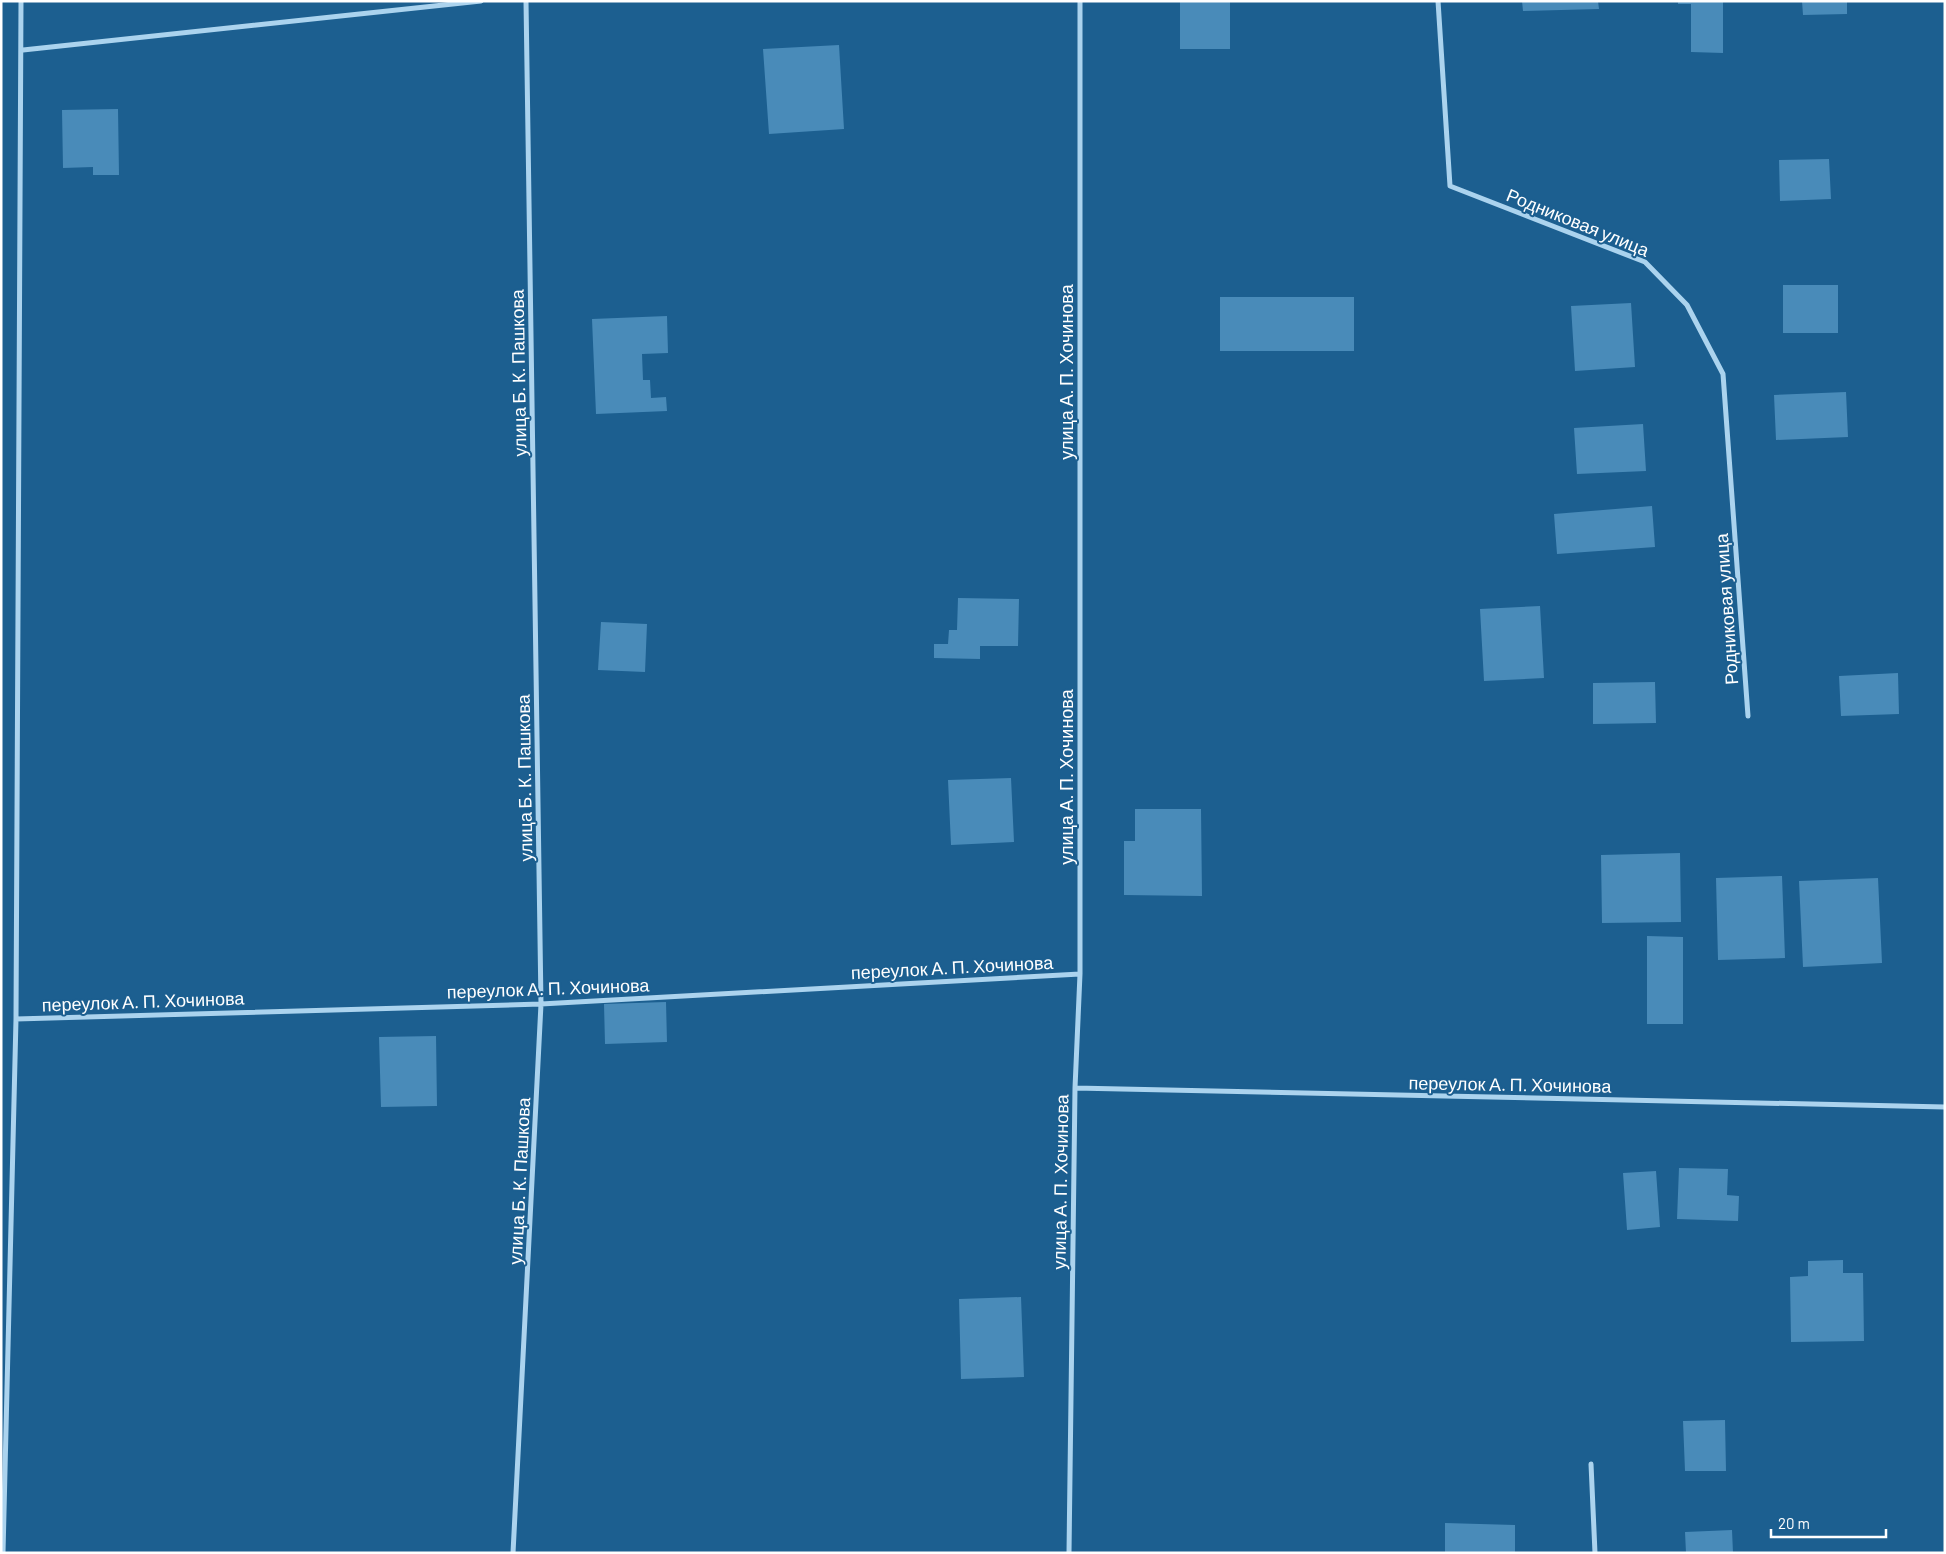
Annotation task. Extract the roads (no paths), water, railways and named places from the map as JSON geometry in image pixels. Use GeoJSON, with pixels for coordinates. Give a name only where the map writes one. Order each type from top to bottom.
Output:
{"type":"FeatureCollection","features":[{"type":"Feature","properties":{"kind":"street"},"geometry":{"type":"LineString","coordinates":[[4,1553],[16,1019],[23,50],[21,1]]}},
{"type":"Feature","properties":{"kind":"street"},"geometry":{"type":"LineString","coordinates":[[23,50],[481,1]]}},
{"type":"Feature","properties":{"kind":"street","name":"улица Б. К. Пашкова"},"geometry":{"type":"LineString","coordinates":[[514,1553],[541,1004],[526,1]]}},
{"type":"Feature","properties":{"kind":"street","name":"улица А. П. Хочинова"},"geometry":{"type":"LineString","coordinates":[[1069,1553],[1075,1088],[1080,974],[1080,1]]}},
{"type":"Feature","properties":{"kind":"street","name":"Родниковая улица"},"geometry":{"type":"LineString","coordinates":[[1438,1],[1450,186],[1645,262],[1688,305],[1723,374],[1748,716]]}},
{"type":"Feature","properties":{"kind":"street","name":"переулок А. П. Хочинова"},"geometry":{"type":"LineString","coordinates":[[16,1019],[541,1004],[1080,974]]}},
{"type":"Feature","properties":{"kind":"street","name":"переулок А. П. Хочинова"},"geometry":{"type":"LineString","coordinates":[[1075,1088],[1945,1107]]}},
{"type":"Feature","properties":{"kind":"street"},"geometry":{"type":"LineString","coordinates":[[1591,1464],[1595,1553]]}}]}
